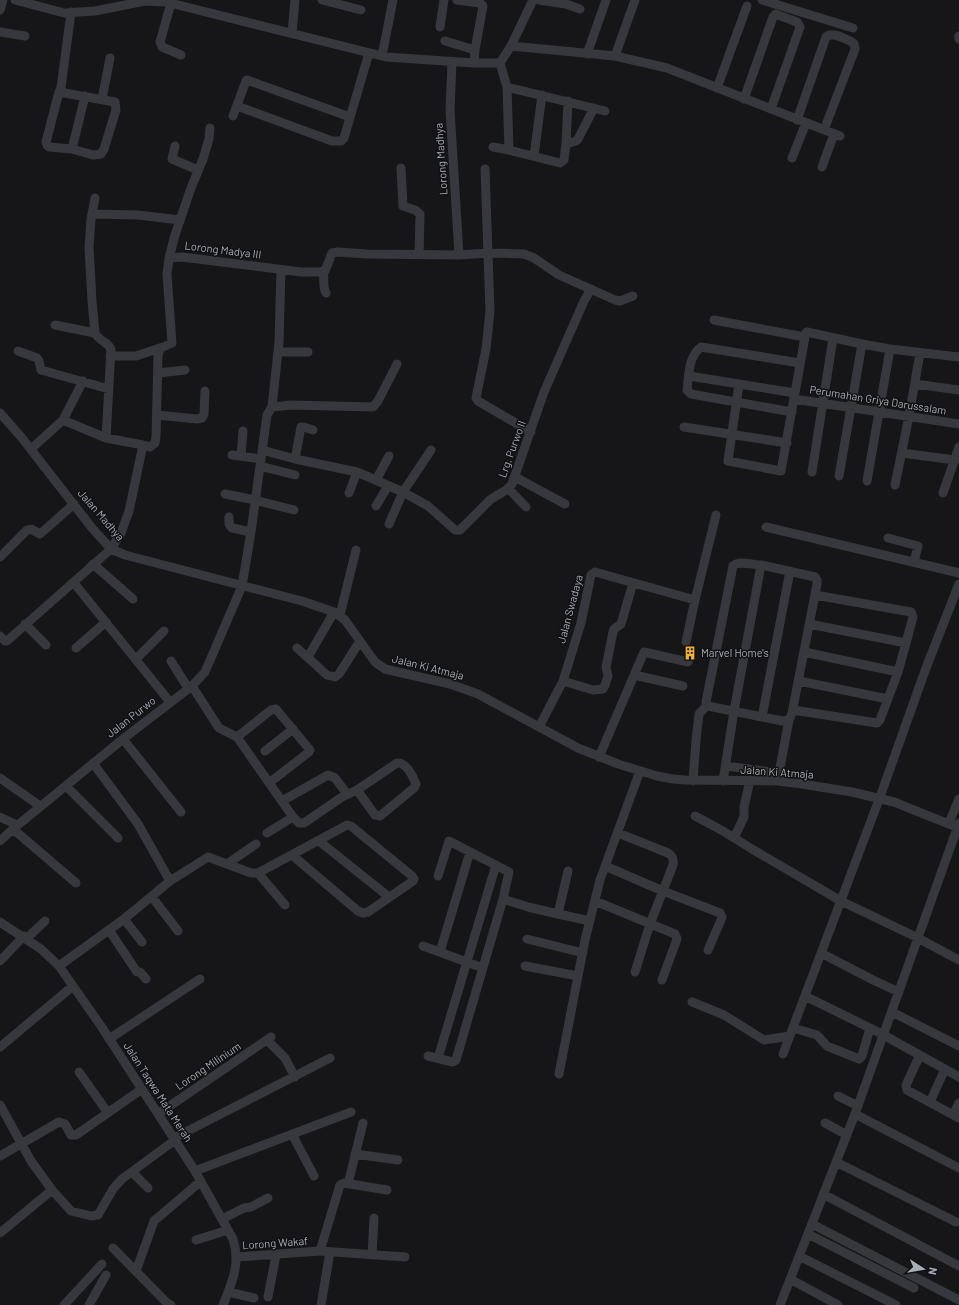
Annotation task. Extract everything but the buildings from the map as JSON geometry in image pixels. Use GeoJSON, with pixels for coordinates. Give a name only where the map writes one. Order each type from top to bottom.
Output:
{"type":"FeatureCollection","features":[{"type":"Feature","properties":{"kind":"street"},"geometry":{"type":"LineString","coordinates":[[0,10],[3,0]]}},
{"type":"Feature","properties":{"kind":"street"},"geometry":{"type":"LineString","coordinates":[[15,0],[64,13],[95,11],[145,1],[171,3],[382,56],[452,62],[500,64]]}},
{"type":"Feature","properties":{"kind":"street"},"geometry":{"type":"LineString","coordinates":[[292,33],[295,0]]}},
{"type":"Feature","properties":{"kind":"street"},"geometry":{"type":"LineString","coordinates":[[322,0],[361,10]]}},
{"type":"Feature","properties":{"kind":"street"},"geometry":{"type":"LineString","coordinates":[[382,56],[393,0]]}},
{"type":"Feature","properties":{"kind":"street"},"geometry":{"type":"LineString","coordinates":[[440,27],[444,0]]}},
{"type":"Feature","properties":{"kind":"street"},"geometry":{"type":"LineString","coordinates":[[457,0],[480,3],[483,6],[474,63]]}},
{"type":"Feature","properties":{"kind":"street"},"geometry":{"type":"LineString","coordinates":[[500,64],[512,46],[533,0]]}},
{"type":"Feature","properties":{"kind":"street"},"geometry":{"type":"LineString","coordinates":[[539,0],[566,4],[580,9]]}},
{"type":"Feature","properties":{"kind":"street"},"geometry":{"type":"LineString","coordinates":[[587,54],[606,0]]}},
{"type":"Feature","properties":{"kind":"street"},"geometry":{"type":"LineString","coordinates":[[615,56],[635,0]]}},
{"type":"Feature","properties":{"kind":"street"},"geometry":{"type":"LineString","coordinates":[[762,0],[853,28]]}},
{"type":"Feature","properties":{"kind":"street"},"geometry":{"type":"LineString","coordinates":[[171,3],[160,42],[162,46],[181,55]]}},
{"type":"Feature","properties":{"kind":"street"},"geometry":{"type":"LineString","coordinates":[[717,88],[747,6]]}},
{"type":"Feature","properties":{"kind":"street"},"geometry":{"type":"LineString","coordinates":[[59,92],[114,101],[116,104],[116,110],[104,149],[101,154],[93,155],[72,149],[49,147],[46,142],[59,92],[71,12]]}},
{"type":"Feature","properties":{"kind":"street"},"geometry":{"type":"LineString","coordinates":[[744,98],[773,16],[776,14],[797,22],[800,27],[771,109]]}},
{"type":"Feature","properties":{"kind":"street"},"geometry":{"type":"LineString","coordinates":[[0,32],[25,36]]}},
{"type":"Feature","properties":{"kind":"street"},"geometry":{"type":"LineString","coordinates":[[792,158],[801,121],[826,37],[832,34],[854,44],[855,49],[824,130]]}},
{"type":"Feature","properties":{"kind":"street"},"geometry":{"type":"LineString","coordinates":[[445,41],[475,50]]}},
{"type":"Feature","properties":{"kind":"street"},"geometry":{"type":"LineString","coordinates":[[512,46],[615,56],[667,68],[744,98],[837,135],[822,167]]}},
{"type":"Feature","properties":{"kind":"street"},"geometry":{"type":"LineString","coordinates":[[237,106],[332,141],[341,141],[344,138],[369,53]]}},
{"type":"Feature","properties":{"kind":"street"},"geometry":{"type":"LineString","coordinates":[[102,99],[110,58]]}},
{"type":"Feature","properties":{"kind":"street","name":"Lorong Madhya"},"geometry":{"type":"LineString","coordinates":[[452,62],[450,110],[458,217],[459,255]]}},
{"type":"Feature","properties":{"kind":"street"},"geometry":{"type":"LineString","coordinates":[[500,64],[507,87],[509,150]]}},
{"type":"Feature","properties":{"kind":"street"},"geometry":{"type":"LineString","coordinates":[[233,116],[247,80],[350,117]]}},
{"type":"Feature","properties":{"kind":"street"},"geometry":{"type":"LineString","coordinates":[[507,87],[604,111]]}},
{"type":"Feature","properties":{"kind":"street"},"geometry":{"type":"LineString","coordinates":[[534,156],[542,95]]}},
{"type":"Feature","properties":{"kind":"street"},"geometry":{"type":"LineString","coordinates":[[72,149],[85,96]]}},
{"type":"Feature","properties":{"kind":"street"},"geometry":{"type":"LineString","coordinates":[[493,148],[509,150],[560,163],[563,162],[566,144],[568,101]]}},
{"type":"Feature","properties":{"kind":"street"},"geometry":{"type":"LineString","coordinates":[[566,144],[578,139],[594,108]]}},
{"type":"Feature","properties":{"kind":"street"},"geometry":{"type":"LineString","coordinates":[[169,258],[180,220],[203,159],[209,139],[210,128]]}},
{"type":"Feature","properties":{"kind":"street"},"geometry":{"type":"LineString","coordinates":[[175,146],[172,159],[198,170]]}},
{"type":"Feature","properties":{"kind":"street"},"geometry":{"type":"LineString","coordinates":[[401,168],[403,206],[415,210],[420,214],[419,255]]}},
{"type":"Feature","properties":{"kind":"street"},"geometry":{"type":"LineString","coordinates":[[485,169],[490,311],[489,327],[476,398],[478,401],[531,432]]}},
{"type":"Feature","properties":{"kind":"street"},"geometry":{"type":"LineString","coordinates":[[95,198],[92,214],[90,262],[95,333],[100,339],[108,344],[111,349],[106,438]]}},
{"type":"Feature","properties":{"kind":"street"},"geometry":{"type":"LineString","coordinates":[[92,214],[138,215],[180,220]]}},
{"type":"Feature","properties":{"kind":"street"},"geometry":{"type":"LineString","coordinates":[[326,293],[324,288],[323,272],[325,271],[332,254],[338,252],[419,255],[488,253],[524,254],[559,275],[615,300],[620,301],[633,296]]}},
{"type":"Feature","properties":{"kind":"street","name":"Lorong Madya III"},"geometry":{"type":"LineString","coordinates":[[160,348],[172,343],[167,274],[169,258],[182,257],[300,272],[323,272]]}},
{"type":"Feature","properties":{"kind":"street"},"geometry":{"type":"LineString","coordinates":[[282,270],[278,352],[272,407],[267,415],[242,586],[302,601],[337,613]]}},
{"type":"Feature","properties":{"kind":"street","name":"Lrg. Purwo II"},"geometry":{"type":"LineString","coordinates":[[261,458],[295,459],[357,472],[403,492],[428,506],[456,531],[460,530],[495,496],[509,489],[515,477],[544,392],[584,301],[591,289]]}},
{"type":"Feature","properties":{"kind":"street"},"geometry":{"type":"LineString","coordinates":[[714,320],[805,337]]}},
{"type":"Feature","properties":{"kind":"street"},"geometry":{"type":"LineString","coordinates":[[55,326],[95,333]]}},
{"type":"Feature","properties":{"kind":"street"},"geometry":{"type":"LineString","coordinates":[[739,384],[728,462],[781,470],[807,332],[890,349],[959,357]]}},
{"type":"Feature","properties":{"kind":"street"},"geometry":{"type":"LineString","coordinates":[[812,472],[833,338]]}},
{"type":"Feature","properties":{"kind":"street"},"geometry":{"type":"LineString","coordinates":[[839,476],[862,344]]}},
{"type":"Feature","properties":{"kind":"street"},"geometry":{"type":"LineString","coordinates":[[792,412],[691,394],[687,390],[689,376],[693,354],[701,347],[800,363]]}},
{"type":"Feature","properties":{"kind":"street"},"geometry":{"type":"LineString","coordinates":[[110,356],[136,356],[160,348]]}},
{"type":"Feature","properties":{"kind":"street"},"geometry":{"type":"LineString","coordinates":[[63,420],[106,438],[150,447],[155,442],[158,356],[160,348]]}},
{"type":"Feature","properties":{"kind":"street"},"geometry":{"type":"LineString","coordinates":[[867,481],[890,349]]}},
{"type":"Feature","properties":{"kind":"street"},"geometry":{"type":"LineString","coordinates":[[18,352],[37,358],[41,370],[109,389]]}},
{"type":"Feature","properties":{"kind":"street"},"geometry":{"type":"LineString","coordinates":[[278,352],[308,352]]}},
{"type":"Feature","properties":{"kind":"street"},"geometry":{"type":"LineString","coordinates":[[895,485],[920,352]]}},
{"type":"Feature","properties":{"kind":"street"},"geometry":{"type":"LineString","coordinates":[[272,407],[291,405],[373,407],[397,364]]}},
{"type":"Feature","properties":{"kind":"street"},"geometry":{"type":"LineString","coordinates":[[158,372],[185,370]]}},
{"type":"Feature","properties":{"kind":"street","name":"Perumahan Griya Darussalam"},"geometry":{"type":"LineString","coordinates":[[689,376],[739,384],[795,396],[823,404],[959,424]]}},
{"type":"Feature","properties":{"kind":"street"},"geometry":{"type":"LineString","coordinates":[[31,449],[63,420],[83,381]]}},
{"type":"Feature","properties":{"kind":"street"},"geometry":{"type":"LineString","coordinates":[[915,384],[959,390]]}},
{"type":"Feature","properties":{"kind":"street"},"geometry":{"type":"LineString","coordinates":[[156,415],[197,419],[202,418],[204,414],[205,391]]}},
{"type":"Feature","properties":{"kind":"street","name":"Jalan Madhya"},"geometry":{"type":"LineString","coordinates":[[0,413],[31,449],[111,549],[125,555],[242,586]]}},
{"type":"Feature","properties":{"kind":"street"},"geometry":{"type":"LineString","coordinates":[[295,459],[301,427],[304,426],[313,430]]}},
{"type":"Feature","properties":{"kind":"street"},"geometry":{"type":"LineString","coordinates":[[684,427],[787,443]]}},
{"type":"Feature","properties":{"kind":"street"},"geometry":{"type":"LineString","coordinates":[[243,431],[237,455],[261,458],[296,475]]}},
{"type":"Feature","properties":{"kind":"street"},"geometry":{"type":"LineString","coordinates":[[0,636],[6,641],[111,549],[121,533],[129,511],[143,445]]}},
{"type":"Feature","properties":{"kind":"street"},"geometry":{"type":"LineString","coordinates":[[944,493],[959,447]]}},
{"type":"Feature","properties":{"kind":"street"},"geometry":{"type":"LineString","coordinates":[[389,524],[403,492],[431,450]]}},
{"type":"Feature","properties":{"kind":"street"},"geometry":{"type":"LineString","coordinates":[[902,453],[955,460]]}},
{"type":"Feature","properties":{"kind":"street"},"geometry":{"type":"LineString","coordinates":[[376,480],[389,456]]}},
{"type":"Feature","properties":{"kind":"street"},"geometry":{"type":"LineString","coordinates":[[349,493],[357,472]]}},
{"type":"Feature","properties":{"kind":"street"},"geometry":{"type":"LineString","coordinates":[[515,477],[565,504]]}},
{"type":"Feature","properties":{"kind":"street"},"geometry":{"type":"LineString","coordinates":[[376,506],[388,486]]}},
{"type":"Feature","properties":{"kind":"street"},"geometry":{"type":"LineString","coordinates":[[509,489],[526,507]]}},
{"type":"Feature","properties":{"kind":"street"},"geometry":{"type":"LineString","coordinates":[[224,494],[294,510]]}},
{"type":"Feature","properties":{"kind":"street"},"geometry":{"type":"LineString","coordinates":[[0,557],[27,530],[31,529],[40,534],[74,504]]}},
{"type":"Feature","properties":{"kind":"street"},"geometry":{"type":"LineString","coordinates":[[686,642],[716,515]]}},
{"type":"Feature","properties":{"kind":"street"},"geometry":{"type":"LineString","coordinates":[[229,517],[229,524],[232,528],[251,532]]}},
{"type":"Feature","properties":{"kind":"street"},"geometry":{"type":"LineString","coordinates":[[766,527],[959,573]]}},
{"type":"Feature","properties":{"kind":"street"},"geometry":{"type":"LineString","coordinates":[[888,538],[918,546],[914,562]]}},
{"type":"Feature","properties":{"kind":"street"},"geometry":{"type":"LineString","coordinates":[[308,657],[337,613],[356,550]]}},
{"type":"Feature","properties":{"kind":"street"},"geometry":{"type":"LineString","coordinates":[[693,780],[699,714],[707,705],[706,702],[733,566],[736,563],[761,565],[817,578],[799,681],[793,710],[789,720],[779,773],[726,766]]}},
{"type":"Feature","properties":{"kind":"street"},"geometry":{"type":"LineString","coordinates":[[93,564],[133,599]]}},
{"type":"Feature","properties":{"kind":"street"},"geometry":{"type":"LineString","coordinates":[[723,781],[734,711],[761,565]]}},
{"type":"Feature","properties":{"kind":"street"},"geometry":{"type":"LineString","coordinates":[[762,717],[790,571]]}},
{"type":"Feature","properties":{"kind":"street","name":"Jalan Swadaya"},"geometry":{"type":"LineString","coordinates":[[540,727],[563,681],[581,623],[591,574],[595,572],[695,600]]}},
{"type":"Feature","properties":{"kind":"street"},"geometry":{"type":"LineString","coordinates":[[74,583],[170,702]]}},
{"type":"Feature","properties":{"kind":"street"},"geometry":{"type":"LineString","coordinates":[[563,681],[593,690],[600,690],[605,687],[608,676],[606,667],[612,632],[621,624],[633,583]]}},
{"type":"Feature","properties":{"kind":"street"},"geometry":{"type":"LineString","coordinates":[[783,1054],[880,797],[926,668],[959,584]]}},
{"type":"Feature","properties":{"kind":"street","name":"Jalan Purwo"},"geometry":{"type":"LineString","coordinates":[[0,841],[123,738],[190,687],[202,676],[242,586]]}},
{"type":"Feature","properties":{"kind":"street"},"geometry":{"type":"LineString","coordinates":[[793,710],[875,724],[880,720],[898,672],[913,616],[911,612],[815,595]]}},
{"type":"Feature","properties":{"kind":"street","name":"Jalan Ki Atmaja"},"geometry":{"type":"LineString","coordinates":[[337,613],[375,662],[385,669],[450,684],[478,694],[578,748],[599,757],[640,771],[672,779],[723,781],[750,780],[802,784],[880,797],[955,825]]}},
{"type":"Feature","properties":{"kind":"street"},"geometry":{"type":"LineString","coordinates":[[76,648],[106,622]]}},
{"type":"Feature","properties":{"kind":"street"},"geometry":{"type":"LineString","coordinates":[[26,624],[46,645]]}},
{"type":"Feature","properties":{"kind":"street"},"geometry":{"type":"LineString","coordinates":[[809,624],[906,643]]}},
{"type":"Feature","properties":{"kind":"street"},"geometry":{"type":"LineString","coordinates":[[136,659],[164,631]]}},
{"type":"Feature","properties":{"kind":"street"},"geometry":{"type":"LineString","coordinates":[[297,648],[328,675],[335,677],[339,674],[360,641]]}},
{"type":"Feature","properties":{"kind":"street"},"geometry":{"type":"LineString","coordinates":[[599,757],[644,652],[688,662]]}},
{"type":"Feature","properties":{"kind":"street"},"geometry":{"type":"LineString","coordinates":[[804,652],[898,672]]}},
{"type":"Feature","properties":{"kind":"street"},"geometry":{"type":"LineString","coordinates":[[171,662],[219,728],[237,737],[293,817],[300,823],[304,823],[347,794],[357,790],[399,763],[404,765],[416,784],[414,788],[380,816],[375,815],[357,790]]}},
{"type":"Feature","properties":{"kind":"street"},"geometry":{"type":"LineString","coordinates":[[634,675],[683,686]]}},
{"type":"Feature","properties":{"kind":"street"},"geometry":{"type":"LineString","coordinates":[[799,681],[888,699]]}},
{"type":"Feature","properties":{"kind":"street"},"geometry":{"type":"LineString","coordinates":[[707,705],[710,707],[782,721],[789,720]]}},
{"type":"Feature","properties":{"kind":"street"},"geometry":{"type":"LineString","coordinates":[[237,737],[273,709],[277,710],[310,751],[269,782]]}},
{"type":"Feature","properties":{"kind":"street"},"geometry":{"type":"LineString","coordinates":[[265,751],[293,729]]}},
{"type":"Feature","properties":{"kind":"street"},"geometry":{"type":"LineString","coordinates":[[123,738],[181,812]]}},
{"type":"Feature","properties":{"kind":"street"},"geometry":{"type":"LineString","coordinates":[[93,763],[138,824],[170,881]]}},
{"type":"Feature","properties":{"kind":"street"},"geometry":{"type":"LineString","coordinates":[[559,1074],[582,953],[595,901],[605,866],[640,771]]}},
{"type":"Feature","properties":{"kind":"street"},"geometry":{"type":"LineString","coordinates":[[282,801],[328,775],[335,778],[347,794]]}},
{"type":"Feature","properties":{"kind":"street"},"geometry":{"type":"LineString","coordinates":[[0,778],[40,806]]}},
{"type":"Feature","properties":{"kind":"street"},"geometry":{"type":"LineString","coordinates":[[734,838],[744,817],[744,807],[750,780]]}},
{"type":"Feature","properties":{"kind":"street"},"geometry":{"type":"LineString","coordinates":[[66,786],[118,838]]}},
{"type":"Feature","properties":{"kind":"street"},"geometry":{"type":"LineString","coordinates":[[692,1002],[724,1015],[764,1040],[792,1032],[816,1035],[828,1046],[859,1059],[892,1012],[895,990],[955,825],[959,799]]}},
{"type":"Feature","properties":{"kind":"street"},"geometry":{"type":"LineString","coordinates":[[695,816],[841,901],[914,936],[959,960]]}},
{"type":"Feature","properties":{"kind":"street"},"geometry":{"type":"LineString","coordinates":[[0,817],[15,827],[76,884]]}},
{"type":"Feature","properties":{"kind":"street"},"geometry":{"type":"LineString","coordinates":[[267,833],[293,817]]}},
{"type":"Feature","properties":{"kind":"street"},"geometry":{"type":"LineString","coordinates":[[59,966],[124,919],[170,881],[206,858],[210,857],[251,873],[258,874],[292,855],[319,841],[344,825],[349,825],[414,879],[368,912],[363,912],[358,911],[292,855]]}},
{"type":"Feature","properties":{"kind":"street"},"geometry":{"type":"LineString","coordinates":[[618,833],[668,853],[673,857],[673,862],[650,924],[635,972]]}},
{"type":"Feature","properties":{"kind":"street"},"geometry":{"type":"LineString","coordinates":[[319,841],[389,897]]}},
{"type":"Feature","properties":{"kind":"street"},"geometry":{"type":"LineString","coordinates":[[428,1056],[453,1062],[456,1060],[503,899],[509,872],[449,841],[438,876]]}},
{"type":"Feature","properties":{"kind":"street"},"geometry":{"type":"LineString","coordinates":[[228,864],[256,844]]}},
{"type":"Feature","properties":{"kind":"street"},"geometry":{"type":"LineString","coordinates":[[440,952],[470,852]]}},
{"type":"Feature","properties":{"kind":"street"},"geometry":{"type":"LineString","coordinates":[[438,1058],[496,866]]}},
{"type":"Feature","properties":{"kind":"street"},"geometry":{"type":"LineString","coordinates":[[605,866],[720,913],[722,917],[708,950]]}},
{"type":"Feature","properties":{"kind":"street"},"geometry":{"type":"LineString","coordinates":[[558,914],[568,871]]}},
{"type":"Feature","properties":{"kind":"street"},"geometry":{"type":"LineString","coordinates":[[258,874],[285,905]]}},
{"type":"Feature","properties":{"kind":"street"},"geometry":{"type":"LineString","coordinates":[[152,897],[178,931]]}},
{"type":"Feature","properties":{"kind":"street"},"geometry":{"type":"LineString","coordinates":[[503,899],[528,907],[590,921]]}},
{"type":"Feature","properties":{"kind":"street"},"geometry":{"type":"LineString","coordinates":[[595,901],[673,932],[677,937],[662,980]]}},
{"type":"Feature","properties":{"kind":"street"},"geometry":{"type":"LineString","coordinates":[[124,919],[142,942]]}},
{"type":"Feature","properties":{"kind":"street"},"geometry":{"type":"LineString","coordinates":[[0,961],[25,937],[45,921]]}},
{"type":"Feature","properties":{"kind":"street","name":"Jalan Taqwa Mata Merah"},"geometry":{"type":"LineString","coordinates":[[0,922],[25,937],[46,953],[59,966],[109,1039],[201,1180],[236,1248],[236,1268],[223,1305]]}},
{"type":"Feature","properties":{"kind":"street"},"geometry":{"type":"LineString","coordinates":[[109,930],[137,972],[146,979]]}},
{"type":"Feature","properties":{"kind":"street"},"geometry":{"type":"LineString","coordinates":[[527,939],[582,953]]}},
{"type":"Feature","properties":{"kind":"street"},"geometry":{"type":"LineString","coordinates":[[423,946],[483,968]]}},
{"type":"Feature","properties":{"kind":"street"},"geometry":{"type":"LineString","coordinates":[[821,953],[895,990]]}},
{"type":"Feature","properties":{"kind":"street"},"geometry":{"type":"LineString","coordinates":[[525,966],[578,976]]}},
{"type":"Feature","properties":{"kind":"street"},"geometry":{"type":"LineString","coordinates":[[109,1039],[200,979]]}},
{"type":"Feature","properties":{"kind":"street"},"geometry":{"type":"LineString","coordinates":[[0,1047],[73,986]]}},
{"type":"Feature","properties":{"kind":"street"},"geometry":{"type":"LineString","coordinates":[[805,996],[877,1032],[959,1077]]}},
{"type":"Feature","properties":{"kind":"street"},"geometry":{"type":"LineString","coordinates":[[892,1012],[959,1046]]}},
{"type":"Feature","properties":{"kind":"street"},"geometry":{"type":"LineString","coordinates":[[780,1305],[836,1162],[855,1108],[877,1032]]}},
{"type":"Feature","properties":{"kind":"street","name":"Lorong Milinium"},"geometry":{"type":"LineString","coordinates":[[158,1114],[269,1039],[284,1056],[295,1077]]}},
{"type":"Feature","properties":{"kind":"street"},"geometry":{"type":"LineString","coordinates":[[920,1055],[906,1085],[907,1090],[956,1116],[959,1103]]}},
{"type":"Feature","properties":{"kind":"street"},"geometry":{"type":"LineString","coordinates":[[0,1105],[31,1161],[52,1190],[71,1211],[97,1216],[113,1189],[122,1179],[175,1139],[330,1058]]}},
{"type":"Feature","properties":{"kind":"street"},"geometry":{"type":"LineString","coordinates":[[930,1102],[945,1069]]}},
{"type":"Feature","properties":{"kind":"street"},"geometry":{"type":"LineString","coordinates":[[79,1072],[108,1113]]}},
{"type":"Feature","properties":{"kind":"street"},"geometry":{"type":"LineString","coordinates":[[0,1156],[59,1122],[65,1124],[71,1135],[74,1136],[142,1089]]}},
{"type":"Feature","properties":{"kind":"street"},"geometry":{"type":"LineString","coordinates":[[840,1097],[855,1108],[959,1168]]}},
{"type":"Feature","properties":{"kind":"street"},"geometry":{"type":"LineString","coordinates":[[195,1171],[351,1112]]}},
{"type":"Feature","properties":{"kind":"street","name":"Lorong Wakaf"},"geometry":{"type":"LineString","coordinates":[[237,1257],[320,1252],[355,1154],[363,1123]]}},
{"type":"Feature","properties":{"kind":"street"},"geometry":{"type":"LineString","coordinates":[[828,1125],[845,1134]]}},
{"type":"Feature","properties":{"kind":"street"},"geometry":{"type":"LineString","coordinates":[[292,1134],[314,1176]]}},
{"type":"Feature","properties":{"kind":"street"},"geometry":{"type":"LineString","coordinates":[[355,1154],[398,1160]]}},
{"type":"Feature","properties":{"kind":"street"},"geometry":{"type":"LineString","coordinates":[[836,1162],[956,1222]]}},
{"type":"Feature","properties":{"kind":"street"},"geometry":{"type":"LineString","coordinates":[[132,1172],[148,1188]]}},
{"type":"Feature","properties":{"kind":"street"},"geometry":{"type":"LineString","coordinates":[[136,1270],[154,1221],[201,1180]]}},
{"type":"Feature","properties":{"kind":"street"},"geometry":{"type":"LineString","coordinates":[[343,1186],[387,1190]]}},
{"type":"Feature","properties":{"kind":"street"},"geometry":{"type":"LineString","coordinates":[[0,1233],[52,1190]]}},
{"type":"Feature","properties":{"kind":"street"},"geometry":{"type":"LineString","coordinates":[[823,1194],[959,1266]]}},
{"type":"Feature","properties":{"kind":"street"},"geometry":{"type":"LineString","coordinates":[[222,1219],[268,1198]]}},
{"type":"Feature","properties":{"kind":"street"},"geometry":{"type":"LineString","coordinates":[[372,1255],[374,1218]]}},
{"type":"Feature","properties":{"kind":"street"},"geometry":{"type":"LineString","coordinates":[[812,1224],[959,1300]]}},
{"type":"Feature","properties":{"kind":"street"},"geometry":{"type":"LineString","coordinates":[[196,1240],[228,1230]]}},
{"type":"Feature","properties":{"kind":"street"},"geometry":{"type":"LineString","coordinates":[[808,1234],[914,1288]]}},
{"type":"Feature","properties":{"kind":"street"},"geometry":{"type":"LineString","coordinates":[[113,1248],[166,1302],[171,1305]]}},
{"type":"Feature","properties":{"kind":"street"},"geometry":{"type":"LineString","coordinates":[[320,1252],[405,1257]]}},
{"type":"Feature","properties":{"kind":"street"},"geometry":{"type":"LineString","coordinates":[[321,1305],[330,1252]]}},
{"type":"Feature","properties":{"kind":"street"},"geometry":{"type":"LineString","coordinates":[[268,1297],[276,1255]]}},
{"type":"Feature","properties":{"kind":"street"},"geometry":{"type":"LineString","coordinates":[[799,1256],[896,1305]]}},
{"type":"Feature","properties":{"kind":"street"},"geometry":{"type":"LineString","coordinates":[[64,1305],[102,1264]]}},
{"type":"Feature","properties":{"kind":"street"},"geometry":{"type":"LineString","coordinates":[[89,1305],[106,1275]]}},
{"type":"Feature","properties":{"kind":"street"},"geometry":{"type":"LineString","coordinates":[[790,1280],[838,1305]]}},
{"type":"Feature","properties":{"kind":"street"},"geometry":{"type":"LineString","coordinates":[[228,1292],[254,1298]]}},
{"type":"Feature","properties":{"kind":"place","name":"Marvel Home's"},"geometry":{"type":"Point","coordinates":[690,653]}}]}
